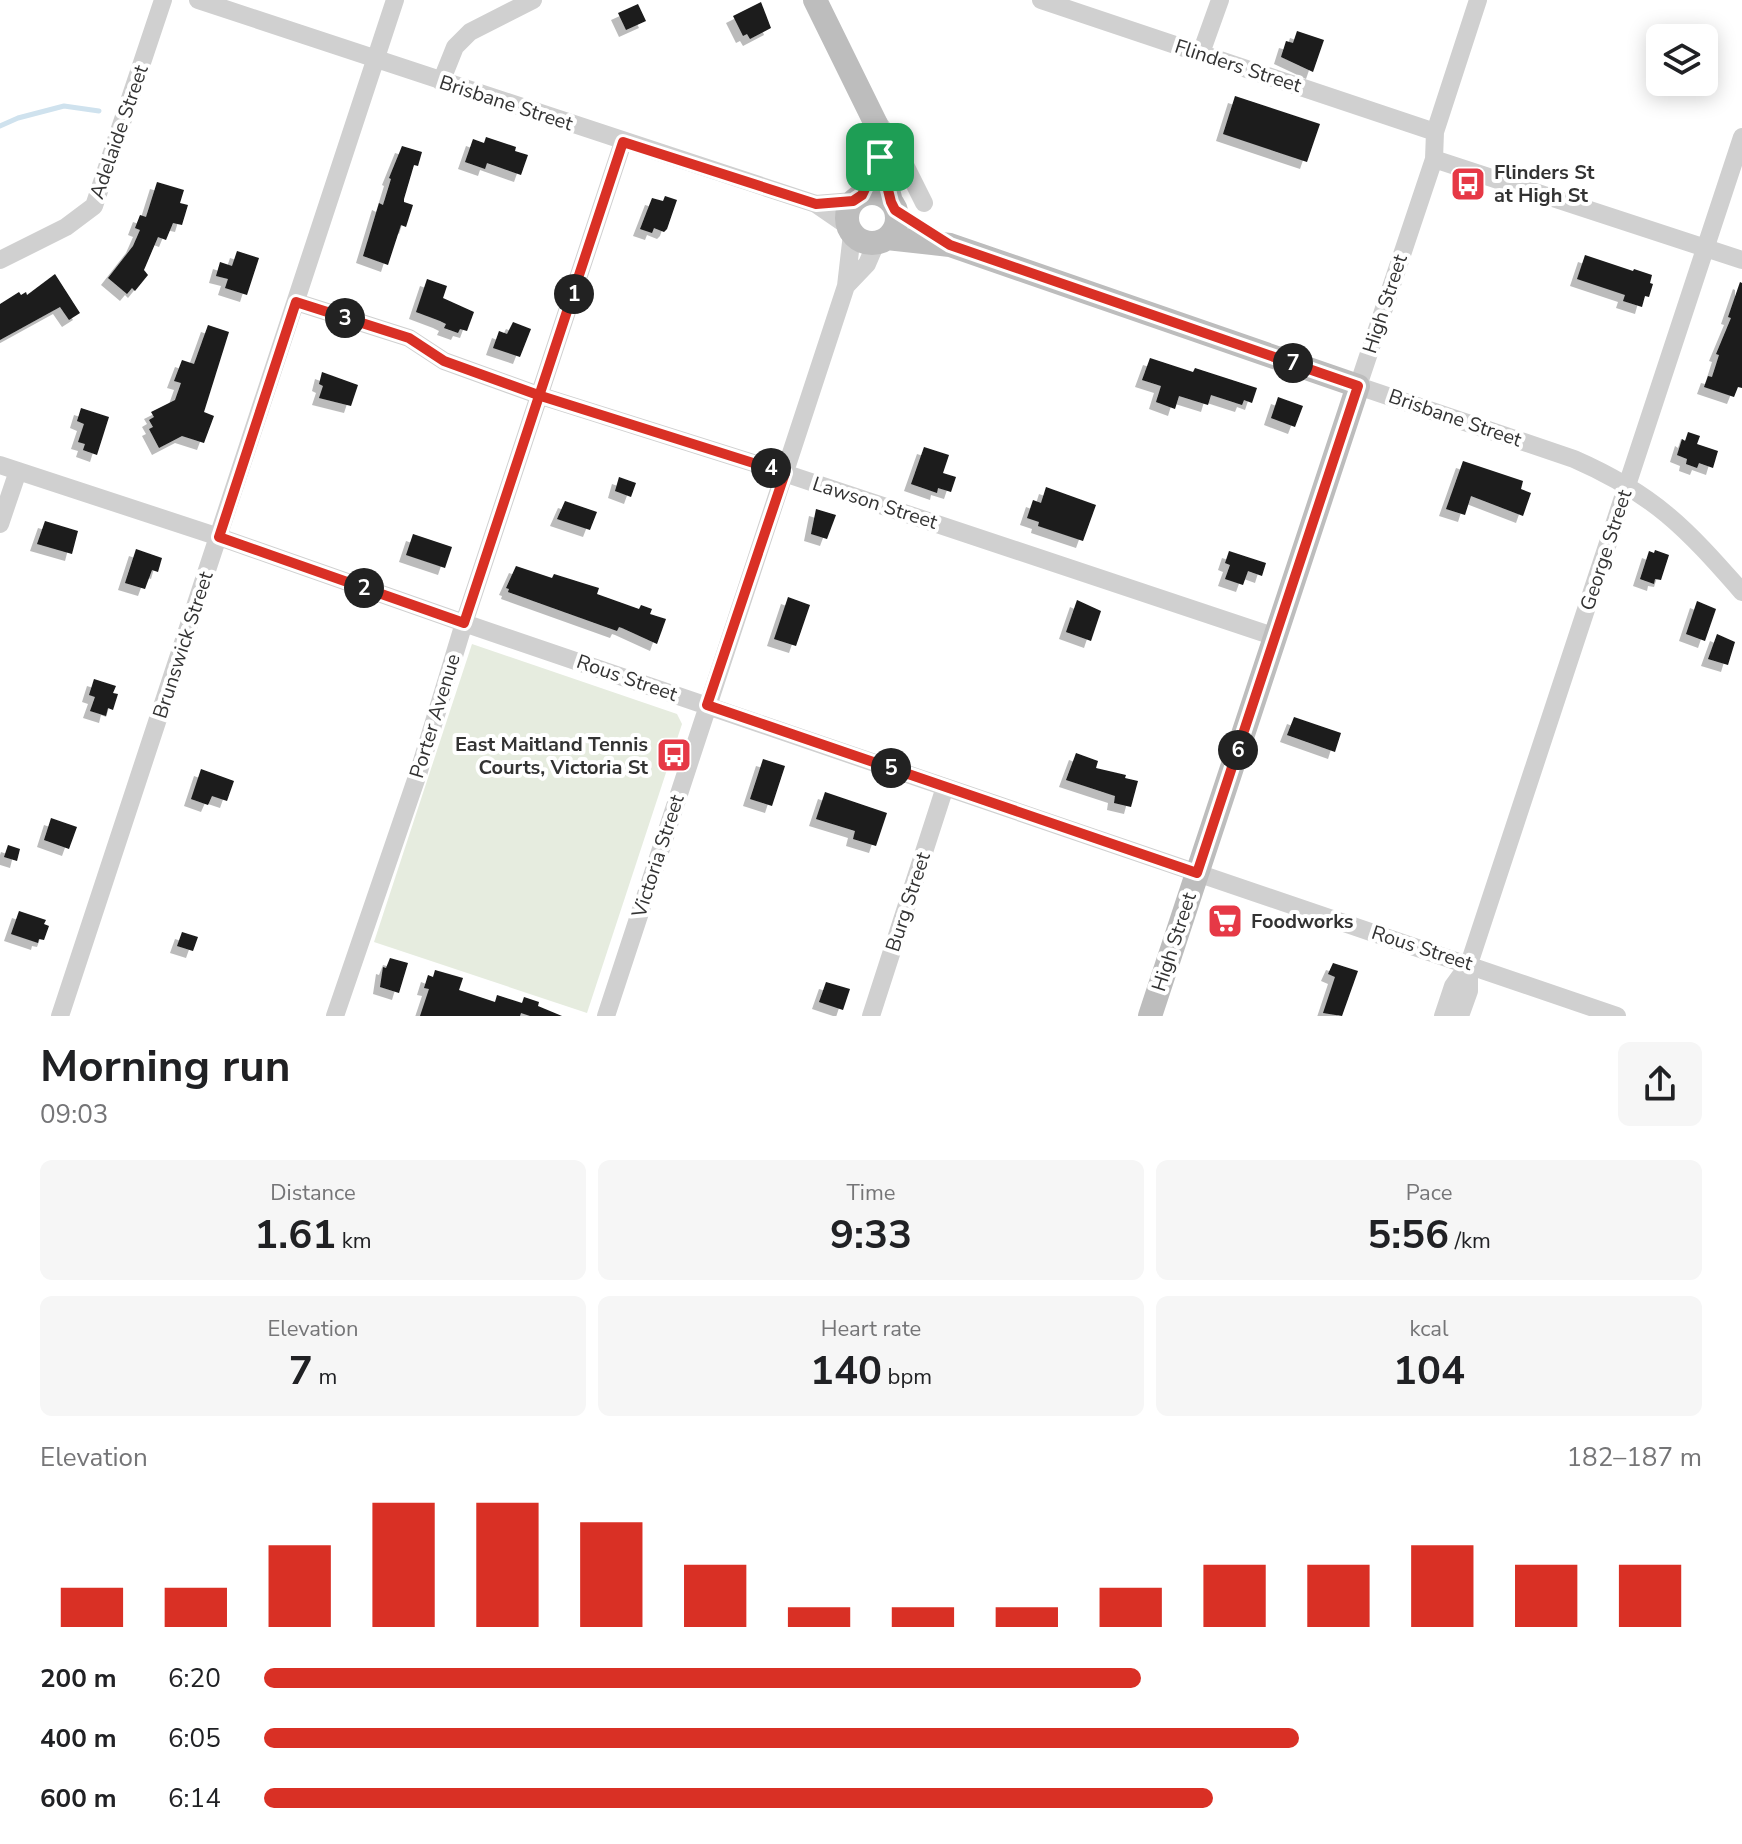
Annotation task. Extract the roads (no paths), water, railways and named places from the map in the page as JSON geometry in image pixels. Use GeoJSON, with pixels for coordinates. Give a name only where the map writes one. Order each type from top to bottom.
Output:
{"type":"FeatureCollection","features":[{"type":"Feature","properties":{"kind":"main road"},"geometry":{"type":"LineString","coordinates":[[815,0],[879,134],[880,157],[896,225],[882,240],[862,241],[850,230],[849,208],[858,198],[880,157]]}},
{"type":"Feature","properties":{"kind":"main road"},"geometry":{"type":"LineString","coordinates":[[858,198],[878,194],[893,206]]}},
{"type":"Feature","properties":{"kind":"main road","name":"Brisbane Street"},"geometry":{"type":"LineString","coordinates":[[893,206],[950,245]]}},
{"type":"Feature","properties":{"kind":"main road","name":"Brisbane Street"},"geometry":{"type":"LineString","coordinates":[[882,240],[950,245],[1358,386]]}},
{"type":"Feature","properties":{"kind":"main road","name":"High Street"},"geometry":{"type":"LineString","coordinates":[[1150,1016],[1358,386]]}},
{"type":"Feature","properties":{"kind":"street","name":"Adelaide Street"},"geometry":{"type":"LineString","coordinates":[[0,260],[66,227],[94,206],[163,0]]}},
{"type":"Feature","properties":{"kind":"street","name":"Brisbane Street"},"geometry":{"type":"LineString","coordinates":[[198,0],[816,204],[850,230]]}},
{"type":"Feature","properties":{"kind":"street","name":"Brunswick Street"},"geometry":{"type":"LineString","coordinates":[[60,1016],[395,0]]}},
{"type":"Feature","properties":{"kind":"street"},"geometry":{"type":"LineString","coordinates":[[441,82],[455,47],[470,32],[533,0]]}},
{"type":"Feature","properties":{"kind":"street","name":"Flinders Street"},"geometry":{"type":"LineString","coordinates":[[1041,0],[1435,132]]}},
{"type":"Feature","properties":{"kind":"street"},"geometry":{"type":"LineString","coordinates":[[1201,53],[1220,0]]}},
{"type":"Feature","properties":{"kind":"street","name":"High Street"},"geometry":{"type":"LineString","coordinates":[[1358,386],[1434,159],[1435,132],[1478,0]]}},
{"type":"Feature","properties":{"kind":"street"},"geometry":{"type":"LineString","coordinates":[[871,112],[895,145],[924,203]]}},
{"type":"Feature","properties":{"kind":"street","name":"George Street"},"geometry":{"type":"LineString","coordinates":[[1443,1016],[1453,986],[1469,964],[1742,137]]}},
{"type":"Feature","properties":{"kind":"street","name":"Porter Avenue"},"geometry":{"type":"LineString","coordinates":[[335,1016],[419,771],[464,623],[623,142]]}},
{"type":"Feature","properties":{"kind":"street"},"geometry":{"type":"LineString","coordinates":[[1434,159],[1742,260]]}},
{"type":"Feature","properties":{"kind":"street","name":"Brisbane Street"},"geometry":{"type":"LineString","coordinates":[[816,204],[858,198]]}},
{"type":"Feature","properties":{"kind":"street","name":"Victoria Street"},"geometry":{"type":"LineString","coordinates":[[606,1016],[846,286],[850,230]]}},
{"type":"Feature","properties":{"kind":"street","name":"Victoria Street"},"geometry":{"type":"LineString","coordinates":[[846,286],[867,264],[882,240]]}},
{"type":"Feature","properties":{"kind":"street","name":"Lawson Street"},"geometry":{"type":"LineString","coordinates":[[296,302],[409,338],[444,361],[541,396],[785,473],[1276,637]]}},
{"type":"Feature","properties":{"kind":"street","name":"Brisbane Street"},"geometry":{"type":"LineString","coordinates":[[1358,386],[1574,459],[1627,485],[1652,500],[1682,526],[1742,592]]}},
{"type":"Feature","properties":{"kind":"street"},"geometry":{"type":"LineString","coordinates":[[0,524],[9,468]]}},
{"type":"Feature","properties":{"kind":"street","name":"Rous Street"},"geometry":{"type":"LineString","coordinates":[[9,468],[219,537],[1617,1016]]}},
{"type":"Feature","properties":{"kind":"street","name":"Burg Street"},"geometry":{"type":"LineString","coordinates":[[871,1016],[945,787]]}},
{"type":"Feature","properties":{"kind":"street","name":"George Street"},"geometry":{"type":"LineString","coordinates":[[1460,1016],[1469,991],[1469,964]]}},
{"type":"Feature","properties":{"kind":"waterway"},"geometry":{"type":"LineString","coordinates":[[0,126],[64,106],[99,111]]}},
{"type":"Feature","properties":{"kind":"place","name":"Flinders St at High St"},"geometry":{"type":"Point","coordinates":[1468,184]}},
{"type":"Feature","properties":{"kind":"place","name":"East Maitland Tennis Courts, Victoria St"},"geometry":{"type":"Point","coordinates":[674,755]}},
{"type":"Feature","properties":{"kind":"place","name":"Foodworks"},"geometry":{"type":"Point","coordinates":[1225,921]}}]}
